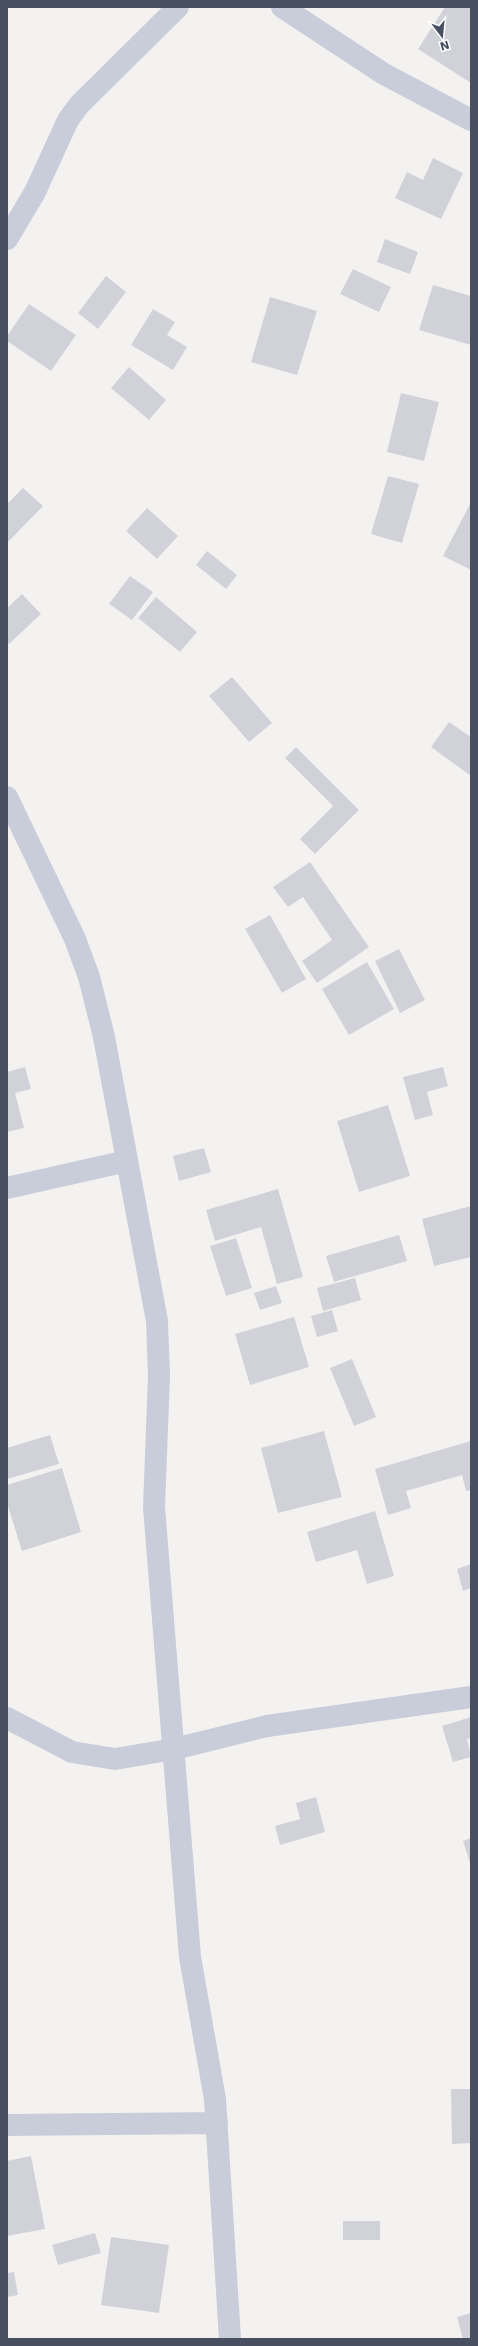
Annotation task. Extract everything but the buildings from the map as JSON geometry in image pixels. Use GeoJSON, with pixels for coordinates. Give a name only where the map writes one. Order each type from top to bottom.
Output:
{"type":"FeatureCollection","features":[{"type":"Feature","properties":{"kind":"street"},"geometry":{"type":"LineString","coordinates":[[7,239],[35,192],[56,144],[75,110],[178,7]]}},
{"type":"Feature","properties":{"kind":"street"},"geometry":{"type":"LineString","coordinates":[[282,7],[384,74],[471,120]]}},
{"type":"Feature","properties":{"kind":"street"},"geometry":{"type":"LineString","coordinates":[[7,797],[75,939],[88,977],[104,1037],[157,1321],[160,1376],[154,1507],[190,1957],[208,2048],[216,2123],[230,2339]]}},
{"type":"Feature","properties":{"kind":"street"},"geometry":{"type":"LineString","coordinates":[[7,1188],[127,1161]]}},
{"type":"Feature","properties":{"kind":"street"},"geometry":{"type":"LineString","coordinates":[[7,1718],[72,1752],[102,1758],[122,1759],[174,1749],[267,1726],[471,1697]]}},
{"type":"Feature","properties":{"kind":"street"},"geometry":{"type":"LineString","coordinates":[[7,2125],[216,2123]]}}]}
